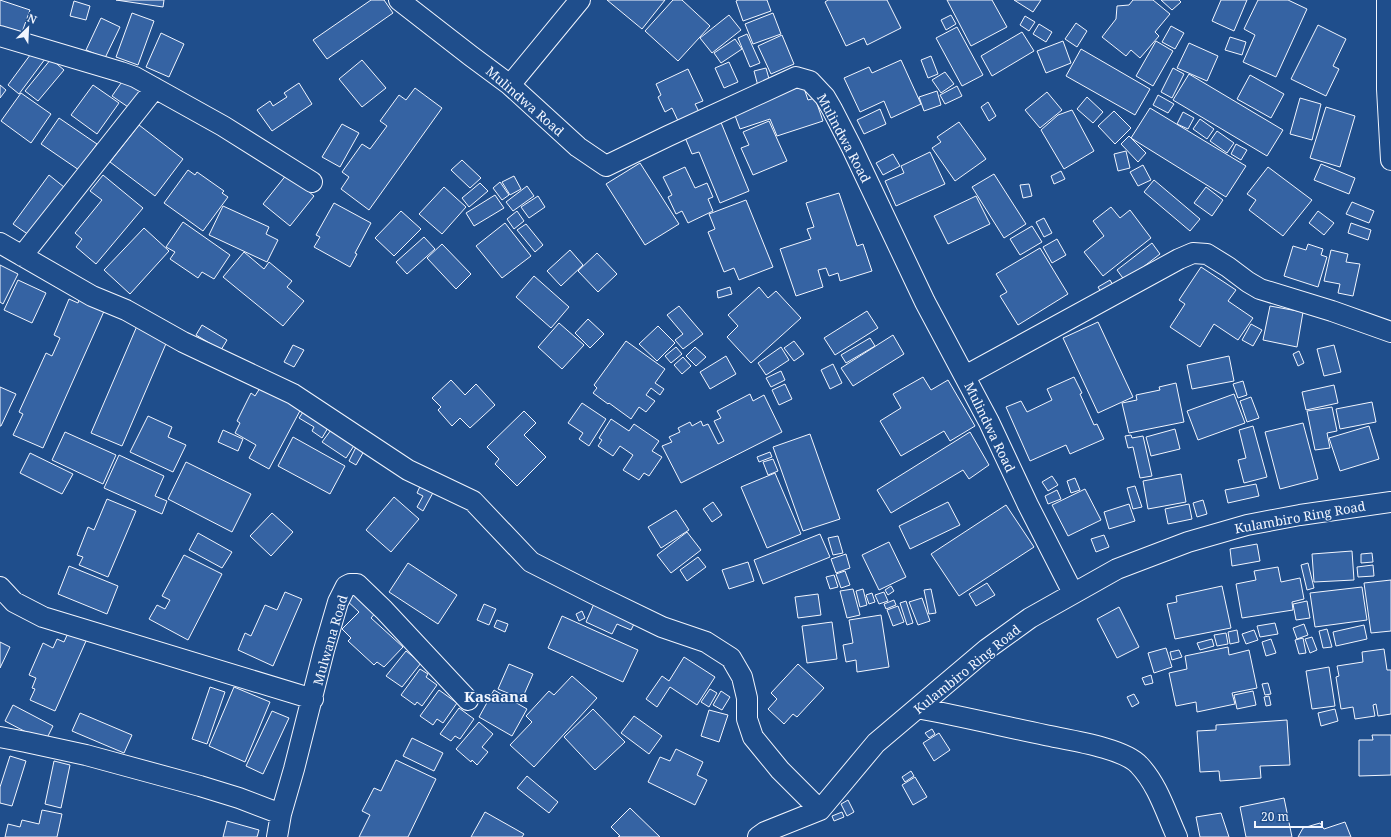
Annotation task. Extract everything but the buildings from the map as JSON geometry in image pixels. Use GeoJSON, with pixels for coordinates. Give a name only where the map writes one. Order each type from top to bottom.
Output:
{"type":"FeatureCollection","features":[{"type":"Feature","properties":{"kind":"street","name":"Mulindwa Road"},"geometry":{"type":"LineString","coordinates":[[399,0],[510,85],[578,147],[606,166],[796,77],[810,81],[825,97],[852,148],[925,302],[989,422],[1073,593]]}},
{"type":"Feature","properties":{"kind":"street"},"geometry":{"type":"LineString","coordinates":[[510,85],[580,0]]}},
{"type":"Feature","properties":{"kind":"street"},"geometry":{"type":"LineString","coordinates":[[1387,0],[1386,89],[1391,160]]}},
{"type":"Feature","properties":{"kind":"street"},"geometry":{"type":"LineString","coordinates":[[0,36],[121,72],[155,88],[223,126],[312,182]]}},
{"type":"Feature","properties":{"kind":"street"},"geometry":{"type":"LineString","coordinates":[[22,256],[155,88]]}},
{"type":"Feature","properties":{"kind":"street"},"geometry":{"type":"LineString","coordinates":[[0,243],[92,296],[126,310],[183,342],[293,394],[408,470],[473,501],[531,562],[662,627],[706,642],[731,658],[742,677],[747,698],[746,719],[753,736],[780,770],[820,810]]}},
{"type":"Feature","properties":{"kind":"street"},"geometry":{"type":"LineString","coordinates":[[965,376],[1179,259],[1193,253],[1207,254],[1260,289],[1332,311],[1391,332]]}},
{"type":"Feature","properties":{"kind":"street","name":"Kulambiro Ring Road"},"geometry":{"type":"LineString","coordinates":[[758,837],[765,832],[820,810],[876,743],[987,649],[1030,618],[1117,569],[1188,542],[1247,525],[1300,515],[1391,502]]}},
{"type":"Feature","properties":{"kind":"street","name":"Mulwana Road"},"geometry":{"type":"LineString","coordinates":[[276,837],[313,699],[324,650],[338,602],[346,586],[350,584],[357,584],[384,610],[468,700]]}},
{"type":"Feature","properties":{"kind":"street"},"geometry":{"type":"LineString","coordinates":[[0,587],[14,602],[43,617],[313,699]]}},
{"type":"Feature","properties":{"kind":"street"},"geometry":{"type":"LineString","coordinates":[[917,708],[1072,741],[1113,751],[1131,758],[1139,765],[1154,786],[1177,837]]}},
{"type":"Feature","properties":{"kind":"street"},"geometry":{"type":"LineString","coordinates":[[0,737],[86,755],[200,786],[239,798],[281,814]]}},
{"type":"Feature","properties":{"kind":"district","name":"Kasaana"},"geometry":{"type":"Point","coordinates":[496,696]}}]}
